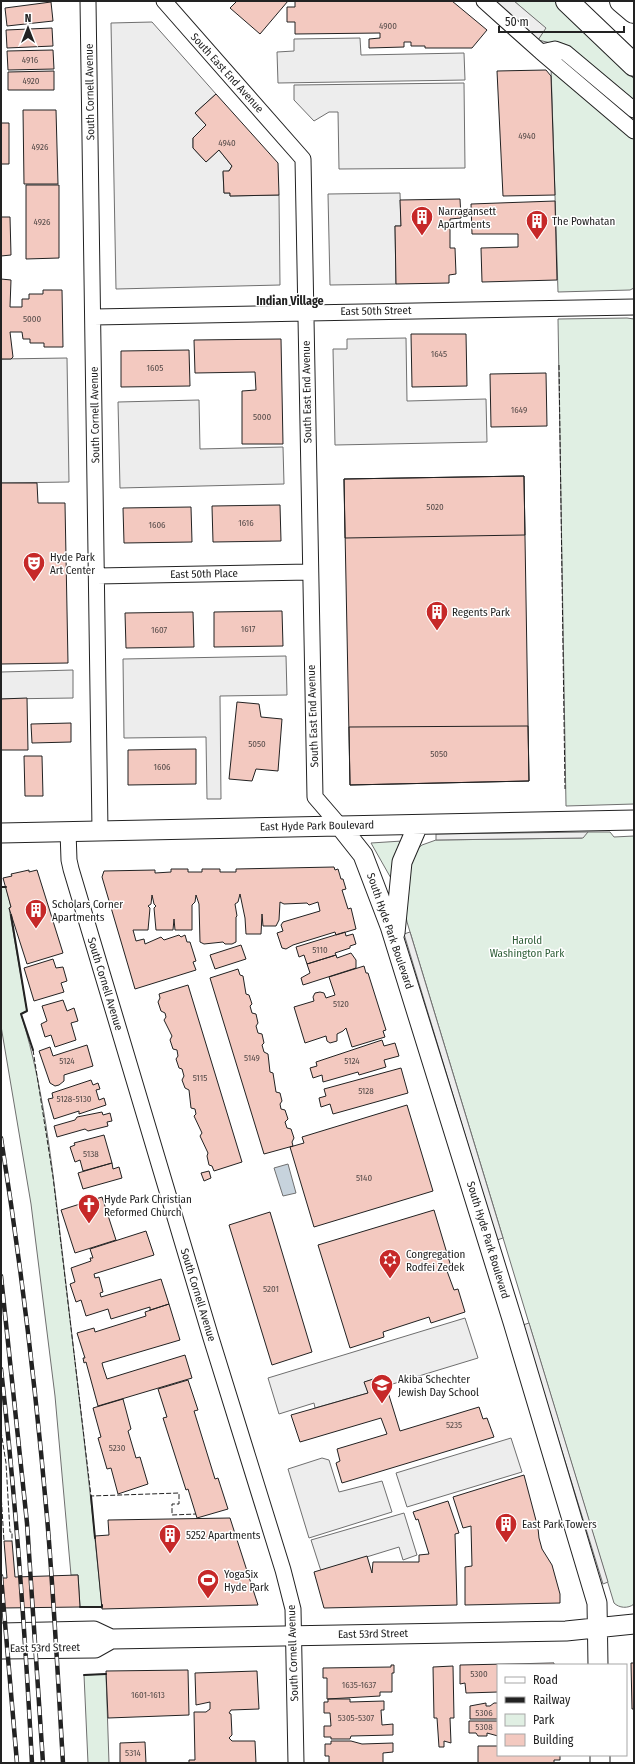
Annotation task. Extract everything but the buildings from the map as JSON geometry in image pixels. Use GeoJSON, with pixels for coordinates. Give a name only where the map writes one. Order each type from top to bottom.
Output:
{"type":"FeatureCollection","features":[{"type":"Feature","properties":{"kind":"highway"},"geometry":{"type":"LineString","coordinates":[[567,1],[634,66]]}},
{"type":"Feature","properties":{"kind":"highway"},"geometry":{"type":"LineString","coordinates":[[621,1],[634,12]]}},
{"type":"Feature","properties":{"kind":"street","name":"South Cornell Avenue"},"geometry":{"type":"LineString","coordinates":[[88,1],[94,317],[100,830]]}},
{"type":"Feature","properties":{"kind":"street","name":"South East End Avenue"},"geometry":{"type":"LineString","coordinates":[[164,1],[303,159],[315,797],[340,826]]}},
{"type":"Feature","properties":{"kind":"street"},"geometry":{"type":"LineString","coordinates":[[484,1],[541,52],[634,131]]}},
{"type":"Feature","properties":{"kind":"street"},"geometry":{"type":"LineString","coordinates":[[541,52],[555,49],[566,53],[634,110]]}},
{"type":"Feature","properties":{"kind":"street","name":"East 50th Street"},"geometry":{"type":"LineString","coordinates":[[94,317],[634,307]]}},
{"type":"Feature","properties":{"kind":"street","name":"East 50th Place"},"geometry":{"type":"LineString","coordinates":[[97,576],[310,572]]}},
{"type":"Feature","properties":{"kind":"street","name":"East Hyde Park Boulevard"},"geometry":{"type":"LineString","coordinates":[[1,833],[634,820]]}},
{"type":"Feature","properties":{"kind":"street"},"geometry":{"type":"LineString","coordinates":[[394,940],[402,862],[418,825]]}},
{"type":"Feature","properties":{"kind":"street","name":"South Hyde Park Boulevard"},"geometry":{"type":"LineString","coordinates":[[340,826],[363,855],[394,940],[511,1315],[596,1603],[598,1664]]}},
{"type":"Feature","properties":{"kind":"street","name":"South Cornell Avenue"},"geometry":{"type":"LineString","coordinates":[[68,831],[69,860],[71,869],[217,1360],[283,1570],[293,1609],[296,1763]]}},
{"type":"Feature","properties":{"kind":"street","name":"East 53rd Street"},"geometry":{"type":"LineString","coordinates":[[1,1633],[94,1632],[111,1639],[566,1631],[634,1624]]}},
{"type":"Feature","properties":{"kind":"street","name":"East 53rd Street"},"geometry":{"type":"LineString","coordinates":[[1,1649],[95,1648],[111,1639]]}},
{"type":"Feature","properties":{"kind":"green space"},"geometry":{"type":"Polygon","coordinates":[[[514,1],[554,1],[634,79],[634,104],[564,46],[538,40],[545,28],[514,1]]]}},
{"type":"Feature","properties":{"kind":"green space"},"geometry":{"type":"Polygon","coordinates":[[[551,67],[634,138],[634,288],[630,290],[558,292],[551,67]]]}},
{"type":"Feature","properties":{"kind":"green space"},"geometry":{"type":"Polygon","coordinates":[[[558,319],[634,319],[634,804],[566,806],[558,319]]]}},
{"type":"Feature","properties":{"kind":"green space","name":"Harold Washington Park"},"geometry":{"type":"Polygon","coordinates":[[[588,832],[610,832],[614,837],[634,836],[634,1604],[626,1607],[618,1606],[614,1603],[407,922],[405,911],[411,854],[422,845],[436,840],[582,838],[588,832]]]}},
{"type":"Feature","properties":{"kind":"green space"},"geometry":{"type":"Polygon","coordinates":[[[402,841],[392,880],[371,843],[402,841]]]}},
{"type":"Feature","properties":{"kind":"green space"},"geometry":{"type":"Polygon","coordinates":[[[1,887],[6,887],[11,907],[9,908],[27,1011],[21,1014],[30,1044],[37,1076],[48,1139],[84,1437],[102,1607],[80,1607],[78,1575],[71,1575],[55,1396],[31,1204],[1,1026],[1,887]]]}},
{"type":"Feature","properties":{"kind":"green space"},"geometry":{"type":"Polygon","coordinates":[[[106,1674],[109,1763],[88,1763],[84,1675],[106,1674]]]}},
{"type":"Feature","properties":{"kind":"shaded area"},"geometry":{"type":"Polygon","coordinates":[[[484,1],[514,1],[546,28],[534,46],[484,1]]]}},
{"type":"Feature","properties":{"kind":"shaded area"},"geometry":{"type":"Polygon","coordinates":[[[152,22],[216,94],[195,113],[206,125],[193,138],[193,148],[206,162],[219,150],[232,166],[229,171],[223,172],[224,193],[230,193],[230,196],[279,195],[280,285],[116,289],[111,23],[152,22]]]}},
{"type":"Feature","properties":{"kind":"shaded area"},"geometry":{"type":"Polygon","coordinates":[[[360,38],[361,55],[464,53],[465,80],[278,83],[277,52],[294,51],[294,39],[360,38]]]}},
{"type":"Feature","properties":{"kind":"shaded area"},"geometry":{"type":"Polygon","coordinates":[[[464,83],[465,168],[339,169],[338,112],[329,112],[314,121],[294,100],[294,85],[464,83]]]}},
{"type":"Feature","properties":{"kind":"shaded area"},"geometry":{"type":"Polygon","coordinates":[[[400,193],[401,226],[395,226],[396,284],[330,285],[328,194],[400,193]]]}},
{"type":"Feature","properties":{"kind":"shaded area"},"geometry":{"type":"Polygon","coordinates":[[[406,338],[407,401],[486,399],[487,442],[335,445],[333,349],[347,349],[347,339],[406,338]]]}},
{"type":"Feature","properties":{"kind":"shaded area"},"geometry":{"type":"Polygon","coordinates":[[[67,358],[69,482],[1,483],[1,359],[67,358]]]}},
{"type":"Feature","properties":{"kind":"shaded area"},"geometry":{"type":"Polygon","coordinates":[[[199,400],[200,449],[283,447],[284,484],[120,488],[118,402],[199,400]]]}},
{"type":"Feature","properties":{"kind":"shaded area"},"geometry":{"type":"Polygon","coordinates":[[[286,656],[287,695],[220,696],[221,799],[207,799],[206,737],[124,738],[123,659],[286,656]]]}},
{"type":"Feature","properties":{"kind":"shaded area"},"geometry":{"type":"Polygon","coordinates":[[[73,670],[73,698],[1,699],[1,672],[73,670]]]}},
{"type":"Feature","properties":{"kind":"shaded area"},"geometry":{"type":"Polygon","coordinates":[[[588,832],[583,838],[436,840],[436,834],[588,832]]]}},
{"type":"Feature","properties":{"kind":"shaded area"},"geometry":{"type":"Polygon","coordinates":[[[410,932],[503,1238],[497,1240],[404,934],[410,932]]]}},
{"type":"Feature","properties":{"kind":"shaded area"},"geometry":{"type":"Polygon","coordinates":[[[288,1164],[296,1193],[283,1196],[274,1168],[288,1164]]]}},
{"type":"Feature","properties":{"kind":"shaded area"},"geometry":{"type":"Polygon","coordinates":[[[465,1318],[478,1358],[386,1386],[383,1376],[365,1382],[368,1393],[315,1408],[314,1403],[279,1414],[268,1378],[465,1318]]]}},
{"type":"Feature","properties":{"kind":"shaded area"},"geometry":{"type":"Polygon","coordinates":[[[529,1323],[608,1582],[603,1584],[523,1325],[529,1323]]]}},
{"type":"Feature","properties":{"kind":"shaded area"},"geometry":{"type":"Polygon","coordinates":[[[511,1438],[522,1472],[407,1507],[396,1473],[511,1438]]]}},
{"type":"Feature","properties":{"kind":"shaded area"},"geometry":{"type":"Polygon","coordinates":[[[322,1458],[329,1460],[339,1492],[382,1481],[392,1512],[309,1538],[288,1469],[322,1458]]]}},
{"type":"Feature","properties":{"kind":"shaded area"},"geometry":{"type":"Polygon","coordinates":[[[404,1513],[417,1555],[403,1560],[399,1547],[321,1571],[311,1540],[404,1513]]]}},
{"type":"Feature","properties":{"kind":"railway"},"geometry":{"type":"LineString","coordinates":[[1,1138],[21,1280],[38,1422],[52,1578],[63,1763]]}},
{"type":"Feature","properties":{"kind":"railway"},"geometry":{"type":"LineString","coordinates":[[1,1276],[27,1523],[43,1763]]}},
{"type":"Feature","properties":{"kind":"railway"},"geometry":{"type":"LineString","coordinates":[[1,1369],[20,1566],[32,1763]]}},
{"type":"Feature","properties":{"kind":"railway"},"geometry":{"type":"LineString","coordinates":[[1,1576],[17,1763]]}},
{"type":"Feature","properties":{"kind":"fence"},"geometry":{"type":"LineString","coordinates":[[559,365],[565,789]]}},
{"type":"Feature","properties":{"kind":"fence"},"geometry":{"type":"LineString","coordinates":[[33,1050],[53,1177],[91,1496],[179,1493],[179,1504],[172,1504],[172,1515],[196,1514]]}},
{"type":"Feature","properties":{"kind":"fence"},"geometry":{"type":"LineString","coordinates":[[1,1431],[6,1463],[10,1532],[12,1532],[12,1541]]}},
{"type":"Feature","properties":{"kind":"fence"},"geometry":{"type":"LineString","coordinates":[[1,1493],[4,1541]]}},
{"type":"Feature","properties":{"kind":"wall"},"geometry":{"type":"LineString","coordinates":[[1,887],[6,887]]}},
{"type":"Feature","properties":{"kind":"wall"},"geometry":{"type":"LineString","coordinates":[[11,915],[27,1011],[21,1014],[33,1050]]}},
{"type":"Feature","properties":{"kind":"wall"},"geometry":{"type":"LineString","coordinates":[[91,1496],[95,1538]]}},
{"type":"Feature","properties":{"kind":"wall"},"geometry":{"type":"LineString","coordinates":[[80,1607],[102,1607],[102,1605]]}},
{"type":"Feature","properties":{"kind":"wall"},"geometry":{"type":"LineString","coordinates":[[84,1675],[106,1674]]}},
{"type":"Feature","properties":{"kind":"place","name":"Narragansett Apartments"},"geometry":{"type":"Point","coordinates":[422,236]}},
{"type":"Feature","properties":{"kind":"place","name":"The Powhatan"},"geometry":{"type":"Point","coordinates":[537,240]}},
{"type":"Feature","properties":{"kind":"place","name":"Hyde Park Art Center"},"geometry":{"type":"Point","coordinates":[34,582]}},
{"type":"Feature","properties":{"kind":"place","name":"Regents Park"},"geometry":{"type":"Point","coordinates":[437,632]}},
{"type":"Feature","properties":{"kind":"place","name":"Scholars Corner Apartments"},"geometry":{"type":"Point","coordinates":[36,930]}},
{"type":"Feature","properties":{"kind":"place","name":"Hyde Park Christian Reformed Church"},"geometry":{"type":"Point","coordinates":[89,1224]}},
{"type":"Feature","properties":{"kind":"place","name":"Congregation Rodfei Zedek"},"geometry":{"type":"Point","coordinates":[390,1280]}},
{"type":"Feature","properties":{"kind":"place","name":"Akiba Schechter Jewish Day School"},"geometry":{"type":"Point","coordinates":[382,1404]}},
{"type":"Feature","properties":{"kind":"place","name":"East Park Towers"},"geometry":{"type":"Point","coordinates":[506,1544]}},
{"type":"Feature","properties":{"kind":"place","name":"5252 Apartments"},"geometry":{"type":"Point","coordinates":[170,1554]}},
{"type":"Feature","properties":{"kind":"place","name":"YogaSix Hyde Park"},"geometry":{"type":"Point","coordinates":[208,1600]}},
{"type":"Feature","properties":{"kind":"district","name":"Indian Village"},"geometry":{"type":"Point","coordinates":[290,301]}}]}
